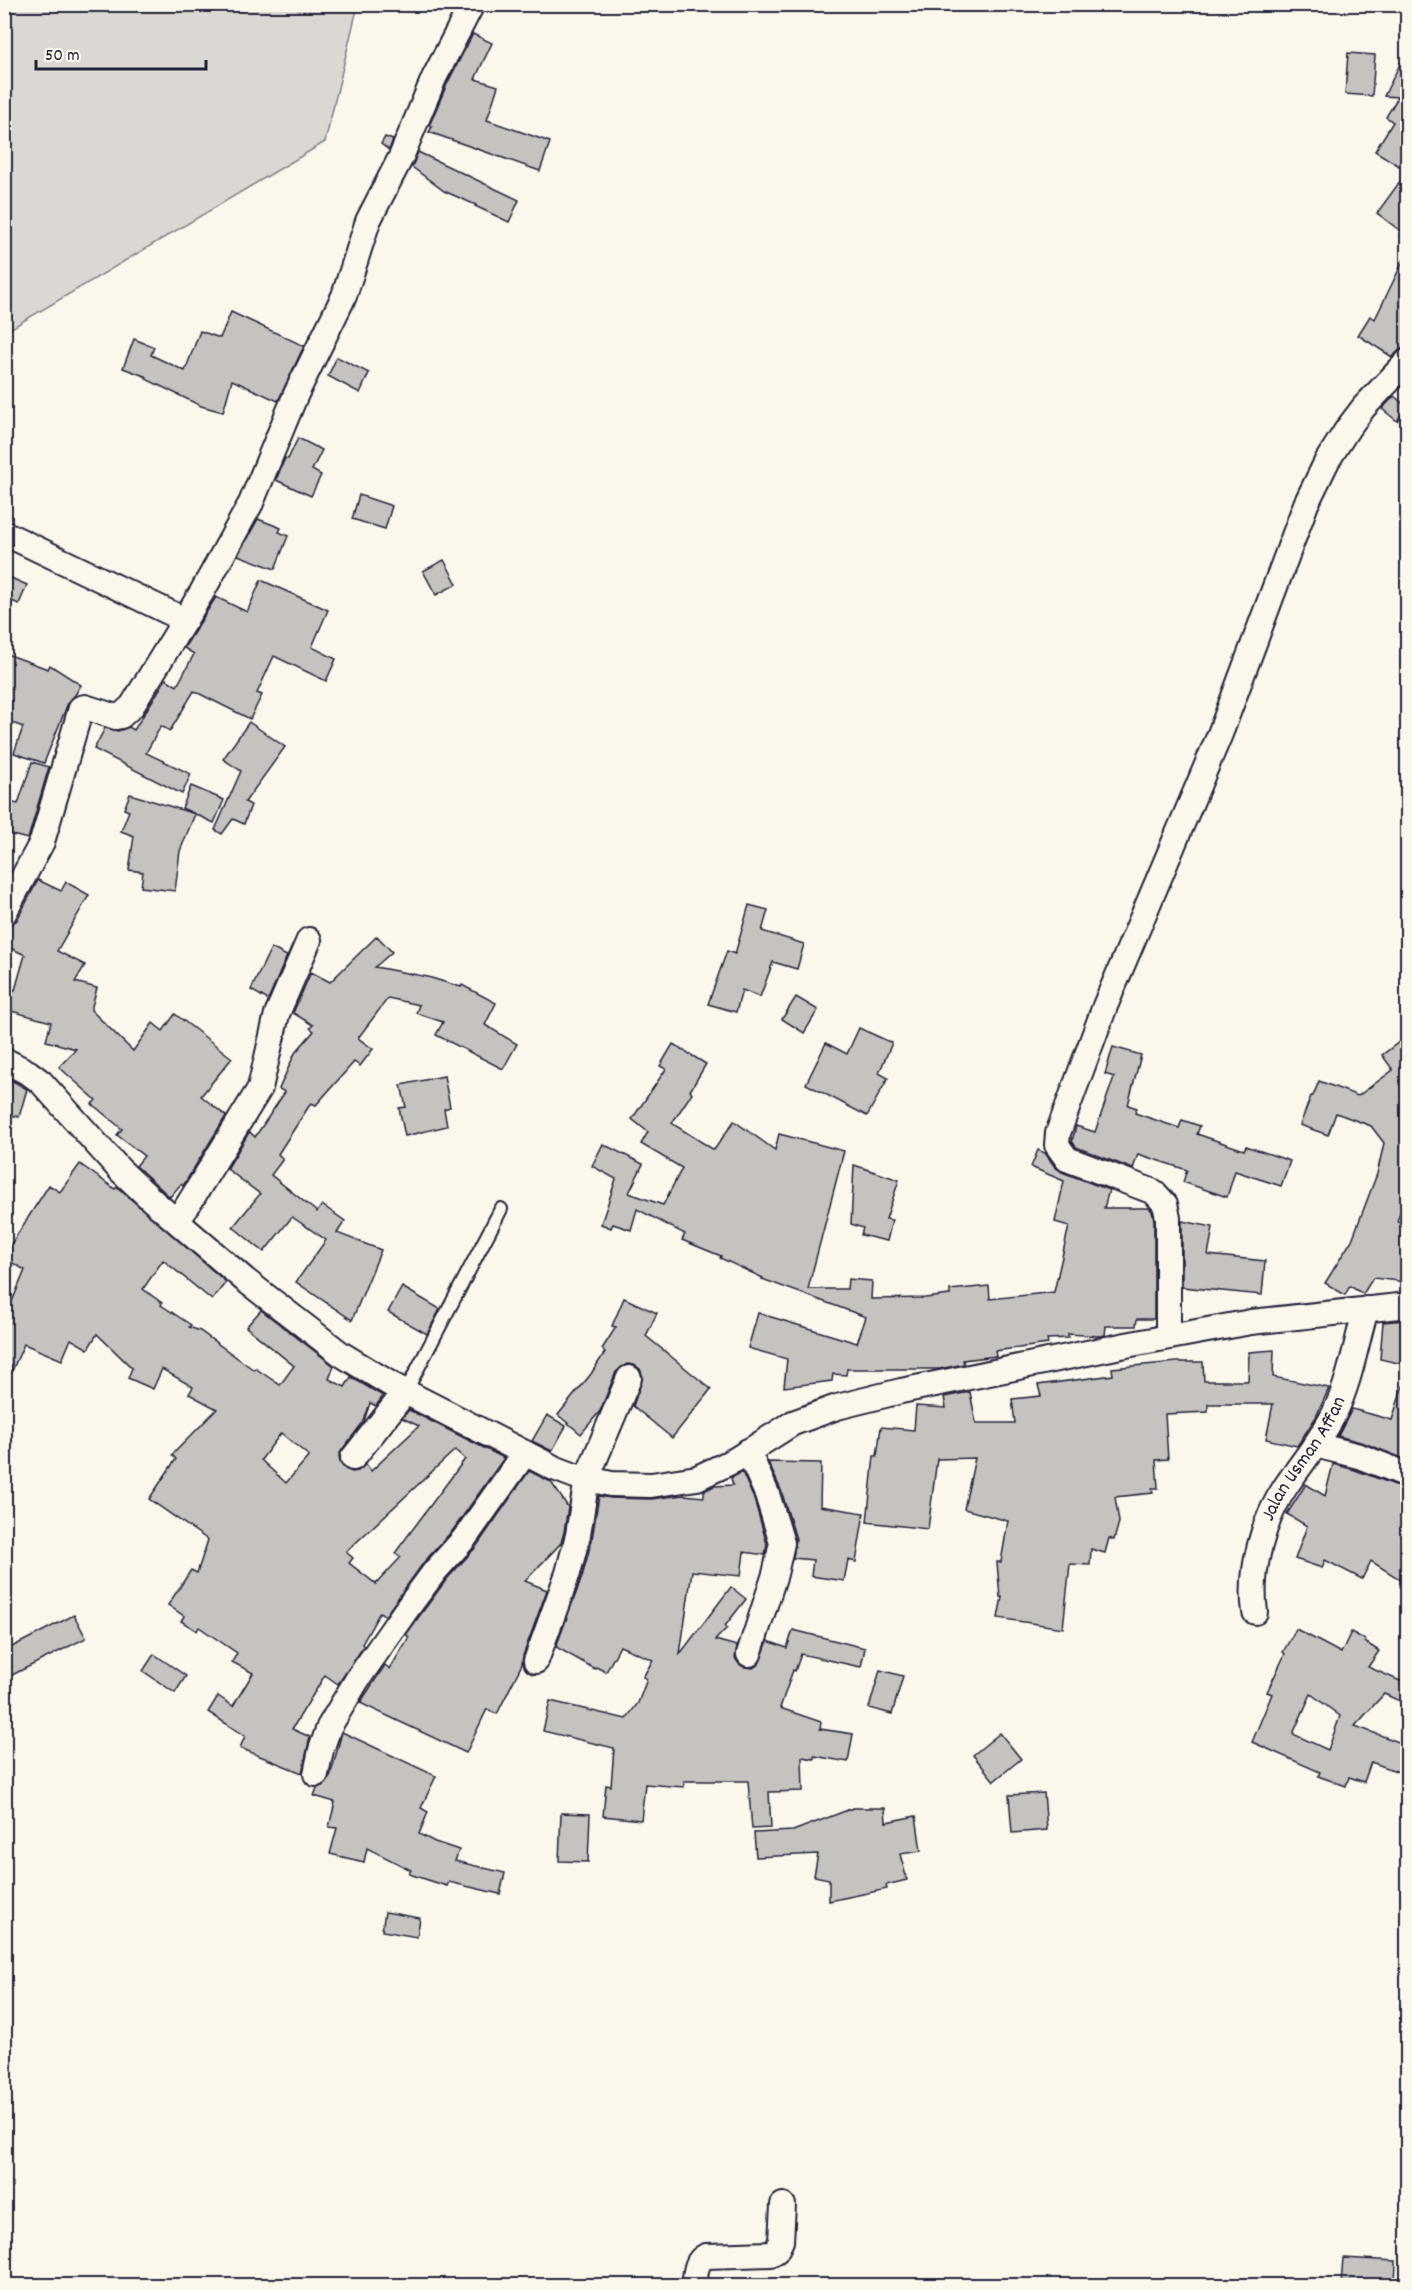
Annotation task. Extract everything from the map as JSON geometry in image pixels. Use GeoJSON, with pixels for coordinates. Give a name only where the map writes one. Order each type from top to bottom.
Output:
{"type":"FeatureCollection","features":[{"type":"Feature","properties":{"kind":"street"},"geometry":{"type":"LineString","coordinates":[[4,913],[42,842],[81,708],[85,707],[116,717],[121,716],[132,706],[185,620],[250,503],[292,404],[344,296],[368,221],[401,157],[434,78],[472,4]]}},
{"type":"Feature","properties":{"kind":"street"},"geometry":{"type":"LineString","coordinates":[[1168,1337],[1168,1218],[1165,1204],[1154,1192],[1067,1159],[1057,1145],[1058,1133],[1106,1006],[1220,734],[1306,504],[1327,461],[1348,428],[1364,407],[1407,361]]}},
{"type":"Feature","properties":{"kind":"street"},"geometry":{"type":"LineString","coordinates":[[4,533],[185,620]]}},
{"type":"Feature","properties":{"kind":"street"},"geometry":{"type":"LineString","coordinates":[[178,1221],[260,1088],[277,1014],[309,940]]}},
{"type":"Feature","properties":{"kind":"street"},"geometry":{"type":"LineString","coordinates":[[4,1060],[41,1082],[120,1170],[245,1280],[341,1354],[368,1371],[554,1467],[575,1476],[611,1484],[637,1485],[690,1480],[709,1474],[793,1423],[861,1400],[964,1377],[1168,1337],[1283,1317],[1407,1305]]}},
{"type":"Feature","properties":{"kind":"street","name":"Jalan Usman Affan"},"geometry":{"type":"LineString","coordinates":[[1255,1612],[1254,1581],[1270,1516],[1286,1486],[1315,1446],[1338,1404],[1366,1309]]}},
{"type":"Feature","properties":{"kind":"street"},"geometry":{"type":"LineString","coordinates":[[536,1661],[568,1573],[578,1535],[587,1478],[629,1378]]}},
{"type":"Feature","properties":{"kind":"street"},"geometry":{"type":"LineString","coordinates":[[353,1458],[406,1391]]}},
{"type":"Feature","properties":{"kind":"street"},"geometry":{"type":"LineString","coordinates":[[1315,1446],[1359,1456],[1407,1475]]}},
{"type":"Feature","properties":{"kind":"street"},"geometry":{"type":"LineString","coordinates":[[748,1451],[767,1494],[782,1543],[775,1574],[749,1654]]}},
{"type":"Feature","properties":{"kind":"street"},"geometry":{"type":"LineString","coordinates":[[316,1774],[329,1727],[352,1688],[405,1610],[435,1571],[464,1539],[525,1452]]}},
{"type":"Feature","properties":{"kind":"street"},"geometry":{"type":"LineString","coordinates":[[694,2286],[697,2266],[706,2256],[771,2254],[776,2251],[781,2241],[783,2205]]}},
{"type":"Feature","properties":{"kind":"lane"},"geometry":{"type":"LineString","coordinates":[[406,1391],[501,1209]]}},
{"type":"Feature","properties":{"kind":"shaded area"},"geometry":{"type":"Polygon","coordinates":[[[4,5],[358,5],[325,142],[5,332],[4,5]]]}},
{"type":"Feature","properties":{"kind":"building"},"geometry":{"type":"Polygon","coordinates":[[[473,34],[492,43],[475,79],[498,86],[487,120],[550,142],[540,171],[429,132],[432,127],[429,126],[447,84],[473,34]]]}},
{"type":"Feature","properties":{"kind":"building"},"geometry":{"type":"Polygon","coordinates":[[[1407,50],[1407,171],[1375,151],[1393,122],[1386,117],[1398,97],[1384,96],[1407,50]]]}},
{"type":"Feature","properties":{"kind":"building"},"geometry":{"type":"Polygon","coordinates":[[[1348,53],[1375,55],[1372,96],[1345,94],[1348,53]]]}},
{"type":"Feature","properties":{"kind":"building"},"geometry":{"type":"Polygon","coordinates":[[[385,137],[393,140],[389,150],[381,144],[385,137]]]}},
{"type":"Feature","properties":{"kind":"building"},"geometry":{"type":"Polygon","coordinates":[[[418,152],[519,200],[509,222],[444,191],[412,167],[418,152]]]}},
{"type":"Feature","properties":{"kind":"building"},"geometry":{"type":"Polygon","coordinates":[[[1407,172],[1407,236],[1377,213],[1407,172]]]}},
{"type":"Feature","properties":{"kind":"building"},"geometry":{"type":"Polygon","coordinates":[[[1407,253],[1407,343],[1392,357],[1358,335],[1370,316],[1375,319],[1407,253]]]}},
{"type":"Feature","properties":{"kind":"building"},"geometry":{"type":"Polygon","coordinates":[[[231,312],[304,346],[278,401],[232,380],[223,412],[201,406],[146,379],[147,377],[123,368],[134,339],[154,347],[151,355],[185,371],[200,331],[220,338],[231,312]]]}},
{"type":"Feature","properties":{"kind":"building"},"geometry":{"type":"Polygon","coordinates":[[[337,357],[369,373],[360,393],[328,376],[337,357]]]}},
{"type":"Feature","properties":{"kind":"building"},"geometry":{"type":"Polygon","coordinates":[[[1394,396],[1407,407],[1397,421],[1382,409],[1394,396]]]}},
{"type":"Feature","properties":{"kind":"building"},"geometry":{"type":"Polygon","coordinates":[[[298,438],[322,450],[312,470],[321,475],[311,496],[276,480],[285,458],[288,459],[298,438]]]}},
{"type":"Feature","properties":{"kind":"building"},"geometry":{"type":"Polygon","coordinates":[[[359,495],[392,506],[385,529],[352,519],[359,495]]]}},
{"type":"Feature","properties":{"kind":"building"},"geometry":{"type":"Polygon","coordinates":[[[258,519],[281,528],[279,532],[288,536],[275,569],[238,555],[258,519]]]}},
{"type":"Feature","properties":{"kind":"building"},"geometry":{"type":"Polygon","coordinates":[[[444,560],[457,584],[436,595],[423,571],[444,560]]]}},
{"type":"Feature","properties":{"kind":"building"},"geometry":{"type":"Polygon","coordinates":[[[4,575],[27,585],[19,604],[4,598],[4,575]]]}},
{"type":"Feature","properties":{"kind":"building"},"geometry":{"type":"Polygon","coordinates":[[[261,580],[328,610],[312,647],[336,659],[326,681],[274,656],[257,693],[262,695],[250,719],[194,691],[170,731],[161,726],[146,753],[191,774],[182,794],[94,749],[105,728],[118,731],[129,727],[134,730],[166,679],[177,686],[194,654],[184,648],[216,597],[247,612],[261,580]]]}},
{"type":"Feature","properties":{"kind":"building"},"geometry":{"type":"Polygon","coordinates":[[[4,653],[48,669],[50,665],[81,685],[68,703],[44,763],[14,753],[23,727],[4,720],[4,653]]]}},
{"type":"Feature","properties":{"kind":"building"},"geometry":{"type":"Polygon","coordinates":[[[249,722],[285,747],[245,802],[251,805],[244,824],[233,819],[222,834],[215,830],[241,771],[223,759],[249,722]]]}},
{"type":"Feature","properties":{"kind":"building"},"geometry":{"type":"Polygon","coordinates":[[[32,762],[49,767],[28,839],[4,833],[4,801],[18,804],[32,762]]]}},
{"type":"Feature","properties":{"kind":"building"},"geometry":{"type":"Polygon","coordinates":[[[191,786],[224,800],[214,823],[182,808],[191,786]]]}},
{"type":"Feature","properties":{"kind":"building"},"geometry":{"type":"Polygon","coordinates":[[[130,794],[195,814],[180,851],[175,891],[141,887],[143,872],[129,870],[134,836],[121,831],[129,811],[124,809],[130,794]]]}},
{"type":"Feature","properties":{"kind":"building"},"geometry":{"type":"Polygon","coordinates":[[[38,880],[61,891],[66,882],[89,895],[57,951],[85,965],[75,982],[97,988],[91,1010],[133,1051],[153,1023],[163,1031],[175,1014],[232,1058],[201,1096],[226,1116],[183,1186],[181,1184],[170,1197],[136,1166],[144,1156],[117,1135],[122,1129],[92,1104],[96,1100],[59,1067],[76,1049],[46,1041],[51,1022],[4,1009],[4,987],[15,990],[25,955],[4,945],[4,935],[9,926],[17,920],[38,880]]]}},
{"type":"Feature","properties":{"kind":"building"},"geometry":{"type":"Polygon","coordinates":[[[749,905],[768,910],[762,931],[804,944],[797,969],[773,962],[760,997],[742,990],[736,1012],[708,1004],[727,951],[735,954],[749,905]]]}},
{"type":"Feature","properties":{"kind":"building"},"geometry":{"type":"Polygon","coordinates":[[[377,936],[392,952],[375,967],[428,977],[461,987],[462,985],[496,1003],[485,1025],[517,1044],[503,1069],[436,1035],[443,1022],[416,1013],[419,1005],[388,998],[358,1038],[373,1049],[360,1066],[354,1062],[316,1105],[311,1103],[278,1154],[283,1159],[271,1175],[317,1212],[322,1205],[345,1221],[337,1233],[381,1250],[352,1320],[296,1282],[326,1240],[292,1217],[264,1252],[233,1227],[260,1194],[227,1169],[248,1134],[250,1132],[255,1137],[285,1092],[279,1089],[295,1053],[314,1031],[310,1028],[313,1025],[293,1013],[311,972],[330,982],[377,936]]]}},
{"type":"Feature","properties":{"kind":"building"},"geometry":{"type":"Polygon","coordinates":[[[271,948],[287,956],[268,1000],[251,990],[271,948]]]}},
{"type":"Feature","properties":{"kind":"building"},"geometry":{"type":"Polygon","coordinates":[[[796,997],[818,1010],[804,1033],[782,1019],[796,997]]]}},
{"type":"Feature","properties":{"kind":"building"},"geometry":{"type":"Polygon","coordinates":[[[859,1028],[892,1043],[879,1073],[888,1078],[867,1116],[806,1084],[826,1043],[847,1054],[859,1028]]]}},
{"type":"Feature","properties":{"kind":"building"},"geometry":{"type":"Polygon","coordinates":[[[1407,1036],[1407,1194],[1397,1221],[1407,1225],[1407,1282],[1373,1278],[1363,1294],[1350,1286],[1345,1295],[1325,1283],[1352,1240],[1377,1174],[1384,1143],[1371,1126],[1336,1113],[1328,1135],[1300,1125],[1319,1081],[1358,1096],[1393,1070],[1382,1055],[1407,1036]]]}},
{"type":"Feature","properties":{"kind":"building"},"geometry":{"type":"Polygon","coordinates":[[[673,1044],[706,1064],[690,1091],[692,1093],[672,1123],[714,1150],[734,1121],[775,1150],[779,1134],[844,1151],[808,1289],[847,1289],[848,1279],[872,1281],[871,1299],[925,1298],[950,1295],[950,1290],[989,1286],[990,1299],[1054,1292],[1069,1226],[1055,1222],[1064,1181],[1031,1167],[1038,1150],[1045,1153],[1055,1167],[1062,1172],[1109,1190],[1104,1208],[1149,1208],[1152,1211],[1154,1220],[1154,1319],[1137,1319],[1136,1326],[1106,1326],[1105,1335],[1100,1336],[1068,1334],[1068,1338],[1047,1339],[1048,1344],[995,1351],[996,1356],[963,1360],[964,1364],[939,1369],[847,1369],[846,1375],[833,1374],[832,1381],[784,1387],[787,1359],[748,1348],[758,1313],[857,1343],[866,1317],[762,1279],[720,1258],[721,1256],[682,1240],[685,1234],[637,1209],[631,1230],[613,1224],[611,1228],[601,1224],[616,1179],[592,1166],[603,1144],[643,1164],[629,1193],[663,1205],[682,1168],[641,1144],[648,1132],[632,1119],[666,1069],[660,1066],[673,1044]]]}},
{"type":"Feature","properties":{"kind":"building"},"geometry":{"type":"Polygon","coordinates":[[[1113,1047],[1141,1055],[1128,1105],[1137,1108],[1135,1113],[1179,1128],[1182,1120],[1200,1126],[1197,1134],[1244,1150],[1246,1146],[1290,1161],[1281,1186],[1235,1171],[1227,1197],[1183,1182],[1187,1170],[1138,1154],[1133,1169],[1076,1147],[1072,1141],[1076,1126],[1095,1132],[1114,1077],[1105,1074],[1113,1047]]]}},
{"type":"Feature","properties":{"kind":"building"},"geometry":{"type":"Polygon","coordinates":[[[4,1076],[27,1089],[19,1117],[4,1113],[4,1076]]]}},
{"type":"Feature","properties":{"kind":"building"},"geometry":{"type":"Polygon","coordinates":[[[444,1076],[450,1107],[444,1109],[447,1126],[405,1136],[399,1108],[406,1107],[401,1085],[444,1076]]]}},
{"type":"Feature","properties":{"kind":"building"},"geometry":{"type":"Polygon","coordinates":[[[80,1164],[115,1189],[117,1187],[226,1282],[212,1300],[163,1260],[143,1289],[162,1303],[161,1305],[191,1325],[189,1327],[200,1331],[254,1370],[255,1368],[280,1385],[294,1366],[246,1327],[261,1310],[334,1366],[329,1379],[345,1387],[351,1377],[383,1396],[376,1406],[370,1403],[364,1421],[339,1455],[340,1463],[345,1469],[352,1472],[358,1471],[366,1464],[371,1471],[419,1426],[402,1418],[409,1410],[504,1458],[453,1530],[424,1562],[385,1616],[380,1612],[362,1644],[364,1646],[338,1684],[325,1675],[292,1729],[310,1737],[302,1773],[240,1748],[245,1736],[208,1712],[218,1696],[233,1706],[253,1673],[232,1662],[237,1653],[199,1627],[197,1631],[181,1621],[184,1616],[168,1605],[191,1570],[197,1573],[208,1540],[149,1499],[176,1459],[172,1455],[217,1409],[189,1394],[193,1387],[162,1369],[153,1389],[128,1378],[132,1368],[97,1334],[88,1349],[71,1339],[62,1360],[24,1344],[4,1389],[4,1302],[11,1304],[25,1270],[4,1258],[4,1255],[49,1185],[60,1192],[80,1164]],[[281,1433],[261,1460],[286,1483],[309,1456],[281,1433]],[[455,1450],[346,1552],[353,1558],[349,1563],[376,1584],[401,1557],[395,1553],[465,1459],[455,1450]]]}},
{"type":"Feature","properties":{"kind":"building"},"geometry":{"type":"Polygon","coordinates":[[[854,1165],[899,1180],[886,1219],[892,1220],[887,1241],[861,1235],[863,1228],[851,1224],[854,1165]]]}},
{"type":"Feature","properties":{"kind":"building"},"geometry":{"type":"Polygon","coordinates":[[[1182,1221],[1213,1227],[1208,1255],[1265,1261],[1262,1295],[1182,1287],[1182,1221]]]}},
{"type":"Feature","properties":{"kind":"building"},"geometry":{"type":"Polygon","coordinates":[[[402,1287],[440,1309],[427,1334],[388,1312],[402,1287]]]}},
{"type":"Feature","properties":{"kind":"building"},"geometry":{"type":"Polygon","coordinates":[[[624,1298],[657,1313],[646,1336],[711,1389],[672,1438],[633,1406],[643,1377],[640,1369],[634,1365],[627,1364],[616,1372],[600,1411],[581,1434],[558,1415],[591,1374],[605,1352],[602,1349],[616,1327],[612,1326],[624,1298]]]}},
{"type":"Feature","properties":{"kind":"building"},"geometry":{"type":"Polygon","coordinates":[[[1407,1320],[1407,1365],[1380,1359],[1383,1322],[1407,1320]]]}},
{"type":"Feature","properties":{"kind":"building"},"geometry":{"type":"Polygon","coordinates":[[[1274,1350],[1273,1377],[1329,1388],[1316,1417],[1297,1446],[1266,1439],[1273,1404],[1208,1404],[1208,1412],[1165,1414],[1168,1459],[1156,1460],[1158,1488],[1152,1488],[1153,1493],[1115,1497],[1119,1522],[1114,1540],[1109,1538],[1105,1553],[1091,1549],[1090,1565],[1070,1564],[1063,1628],[998,1618],[1002,1597],[1000,1597],[997,1562],[1001,1562],[1008,1521],[964,1509],[975,1458],[937,1459],[928,1529],[867,1522],[874,1456],[877,1456],[881,1427],[914,1430],[916,1406],[946,1408],[944,1397],[970,1392],[976,1423],[1015,1423],[1012,1399],[1041,1396],[1038,1385],[1113,1375],[1112,1368],[1177,1362],[1203,1362],[1204,1381],[1248,1381],[1249,1352],[1274,1350]]]}},
{"type":"Feature","properties":{"kind":"building"},"geometry":{"type":"Polygon","coordinates":[[[1403,1385],[1407,1386],[1407,1460],[1364,1443],[1338,1436],[1352,1409],[1392,1420],[1403,1385]]]}},
{"type":"Feature","properties":{"kind":"building"},"geometry":{"type":"Polygon","coordinates":[[[547,1415],[566,1426],[552,1451],[532,1441],[547,1415]]]}},
{"type":"Feature","properties":{"kind":"building"},"geometry":{"type":"Polygon","coordinates":[[[768,1462],[821,1463],[820,1506],[864,1513],[856,1562],[848,1560],[844,1581],[811,1576],[813,1560],[793,1558],[796,1539],[781,1490],[768,1462]]]}},
{"type":"Feature","properties":{"kind":"building"},"geometry":{"type":"Polygon","coordinates":[[[1333,1464],[1406,1489],[1400,1513],[1406,1517],[1400,1526],[1407,1530],[1407,1584],[1371,1561],[1362,1579],[1325,1560],[1322,1568],[1295,1559],[1307,1526],[1287,1514],[1306,1484],[1325,1496],[1333,1464]]]}},
{"type":"Feature","properties":{"kind":"building"},"geometry":{"type":"Polygon","coordinates":[[[529,1471],[551,1482],[568,1507],[564,1532],[561,1543],[525,1581],[547,1590],[522,1664],[497,1714],[487,1709],[466,1753],[360,1703],[385,1665],[390,1669],[409,1637],[406,1635],[446,1580],[476,1547],[529,1471]]]}},
{"type":"Feature","properties":{"kind":"building"},"geometry":{"type":"Polygon","coordinates":[[[742,1472],[754,1499],[767,1544],[765,1555],[744,1552],[741,1576],[692,1571],[680,1654],[731,1587],[746,1599],[725,1626],[727,1628],[715,1640],[737,1646],[735,1658],[744,1667],[753,1668],[759,1664],[768,1641],[787,1648],[793,1630],[865,1648],[861,1667],[801,1654],[780,1708],[821,1722],[820,1729],[853,1734],[848,1762],[814,1756],[814,1759],[802,1757],[803,1791],[769,1792],[771,1828],[752,1829],[748,1781],[684,1781],[684,1787],[645,1784],[641,1820],[603,1816],[606,1785],[611,1786],[614,1748],[543,1731],[550,1701],[626,1719],[638,1703],[647,1679],[643,1677],[653,1660],[620,1646],[606,1672],[596,1667],[595,1669],[556,1647],[582,1577],[592,1539],[599,1496],[651,1499],[683,1495],[704,1497],[704,1491],[714,1486],[733,1485],[731,1478],[742,1472]]]}},
{"type":"Feature","properties":{"kind":"building"},"geometry":{"type":"Polygon","coordinates":[[[74,1615],[86,1638],[4,1679],[4,1651],[74,1615]]]}},
{"type":"Feature","properties":{"kind":"building"},"geometry":{"type":"Polygon","coordinates":[[[1296,1629],[1341,1653],[1351,1632],[1366,1640],[1365,1642],[1379,1651],[1368,1667],[1407,1684],[1402,1702],[1384,1694],[1355,1726],[1407,1745],[1407,1775],[1371,1762],[1364,1782],[1349,1777],[1346,1786],[1318,1776],[1320,1772],[1252,1742],[1272,1694],[1267,1692],[1285,1654],[1283,1652],[1296,1629]],[[1311,1694],[1293,1734],[1328,1750],[1340,1716],[1311,1694]]]}},
{"type":"Feature","properties":{"kind":"building"},"geometry":{"type":"Polygon","coordinates":[[[154,1654],[186,1676],[175,1693],[143,1671],[154,1654]]]}},
{"type":"Feature","properties":{"kind":"building"},"geometry":{"type":"Polygon","coordinates":[[[880,1670],[903,1676],[892,1714],[869,1708],[880,1670]]]}},
{"type":"Feature","properties":{"kind":"building"},"geometry":{"type":"Polygon","coordinates":[[[342,1732],[436,1776],[421,1808],[428,1812],[419,1834],[459,1850],[455,1861],[505,1873],[500,1894],[449,1882],[447,1886],[409,1874],[411,1870],[367,1848],[364,1862],[330,1854],[337,1828],[329,1827],[335,1802],[314,1796],[317,1788],[326,1784],[330,1777],[342,1732]]]}},
{"type":"Feature","properties":{"kind":"building"},"geometry":{"type":"Polygon","coordinates":[[[1000,1733],[1021,1759],[994,1781],[973,1755],[1000,1733]]]}},
{"type":"Feature","properties":{"kind":"building"},"geometry":{"type":"Polygon","coordinates":[[[1044,1793],[1047,1830],[1012,1833],[1009,1795],[1044,1793]]]}},
{"type":"Feature","properties":{"kind":"building"},"geometry":{"type":"Polygon","coordinates":[[[853,1808],[885,1808],[886,1822],[916,1816],[921,1851],[900,1854],[907,1880],[886,1885],[887,1889],[829,1901],[829,1879],[814,1876],[818,1854],[756,1857],[754,1833],[793,1831],[853,1808]]]}},
{"type":"Feature","properties":{"kind":"building"},"geometry":{"type":"Polygon","coordinates":[[[561,1813],[590,1814],[588,1862],[559,1861],[561,1813]]]}},
{"type":"Feature","properties":{"kind":"building"},"geometry":{"type":"Polygon","coordinates":[[[385,1912],[420,1918],[417,1937],[382,1931],[385,1912]]]}},
{"type":"Feature","properties":{"kind":"building"},"geometry":{"type":"Polygon","coordinates":[[[1343,2258],[1396,2261],[1395,2286],[1341,2286],[1343,2258]]]}}]}
